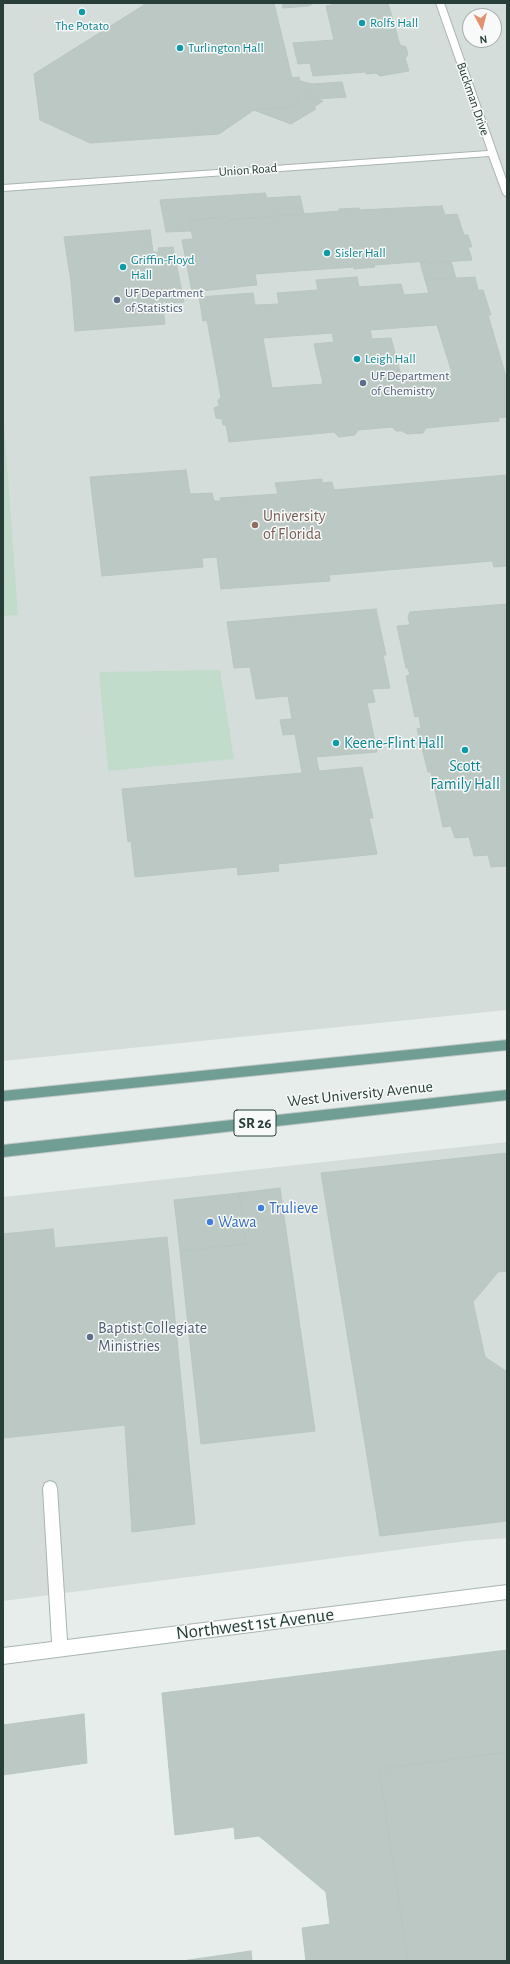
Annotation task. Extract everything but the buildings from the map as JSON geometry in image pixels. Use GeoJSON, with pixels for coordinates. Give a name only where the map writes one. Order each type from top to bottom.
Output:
{"type":"FeatureCollection","features":[{"type":"Feature","properties":{"kind":"main road"},"geometry":{"type":"LineString","coordinates":[[3,1096],[507,1045]]}},
{"type":"Feature","properties":{"kind":"main road","name":"West University Avenue"},"geometry":{"type":"LineString","coordinates":[[3,1151],[507,1095]]}},
{"type":"Feature","properties":{"kind":"street","name":"Buckman Drive"},"geometry":{"type":"LineString","coordinates":[[440,3],[507,194]]}},
{"type":"Feature","properties":{"kind":"street","name":"Union Road"},"geometry":{"type":"LineString","coordinates":[[3,188],[492,153]]}},
{"type":"Feature","properties":{"kind":"street"},"geometry":{"type":"LineString","coordinates":[[50,1488],[60,1648]]}},
{"type":"Feature","properties":{"kind":"street","name":"Northwest 1st Avenue"},"geometry":{"type":"LineString","coordinates":[[3,1656],[507,1592]]}},
{"type":"Feature","properties":{"kind":"shaded area","name":"University of Florida"},"geometry":{"type":"Polygon","coordinates":[[[3,3],[507,3],[507,1010],[3,1061],[3,3]]]}},
{"type":"Feature","properties":{"kind":"shaded area"},"geometry":{"type":"Polygon","coordinates":[[[507,1142],[507,1538],[467,1541],[3,1601],[3,1197],[507,1142]]]}},
{"type":"Feature","properties":{"kind":"green space"},"geometry":{"type":"Polygon","coordinates":[[[3,409],[18,615],[3,616],[3,409]]]}},
{"type":"Feature","properties":{"kind":"green space"},"geometry":{"type":"Polygon","coordinates":[[[220,670],[234,759],[108,771],[99,672],[220,670]]]}},
{"type":"Feature","properties":{"kind":"place","name":"The Potato"},"geometry":{"type":"Point","coordinates":[82,12]}},
{"type":"Feature","properties":{"kind":"place","name":"Rolfs Hall"},"geometry":{"type":"Point","coordinates":[362,23]}},
{"type":"Feature","properties":{"kind":"place","name":"Turlington Hall"},"geometry":{"type":"Point","coordinates":[180,48]}},
{"type":"Feature","properties":{"kind":"place","name":"Sisler Hall"},"geometry":{"type":"Point","coordinates":[327,253]}},
{"type":"Feature","properties":{"kind":"place","name":"Griffin-Floyd Hall"},"geometry":{"type":"Point","coordinates":[123,267]}},
{"type":"Feature","properties":{"kind":"place","name":"UF Department of Statistics"},"geometry":{"type":"Point","coordinates":[117,300]}},
{"type":"Feature","properties":{"kind":"place","name":"Leigh Hall"},"geometry":{"type":"Point","coordinates":[357,359]}},
{"type":"Feature","properties":{"kind":"place","name":"UF Department of Chemistry"},"geometry":{"type":"Point","coordinates":[363,383]}},
{"type":"Feature","properties":{"kind":"place","name":"University of Florida"},"geometry":{"type":"Point","coordinates":[255,525]}},
{"type":"Feature","properties":{"kind":"place","name":"Keene-Flint Hall"},"geometry":{"type":"Point","coordinates":[336,743]}},
{"type":"Feature","properties":{"kind":"place","name":"Scott Family Hall"},"geometry":{"type":"Point","coordinates":[465,750]}},
{"type":"Feature","properties":{"kind":"place","name":"Trulieve"},"geometry":{"type":"Point","coordinates":[261,1208]}},
{"type":"Feature","properties":{"kind":"place","name":"Wawa"},"geometry":{"type":"Point","coordinates":[210,1222]}},
{"type":"Feature","properties":{"kind":"place","name":"Baptist Collegiate Ministries"},"geometry":{"type":"Point","coordinates":[90,1337]}}]}
